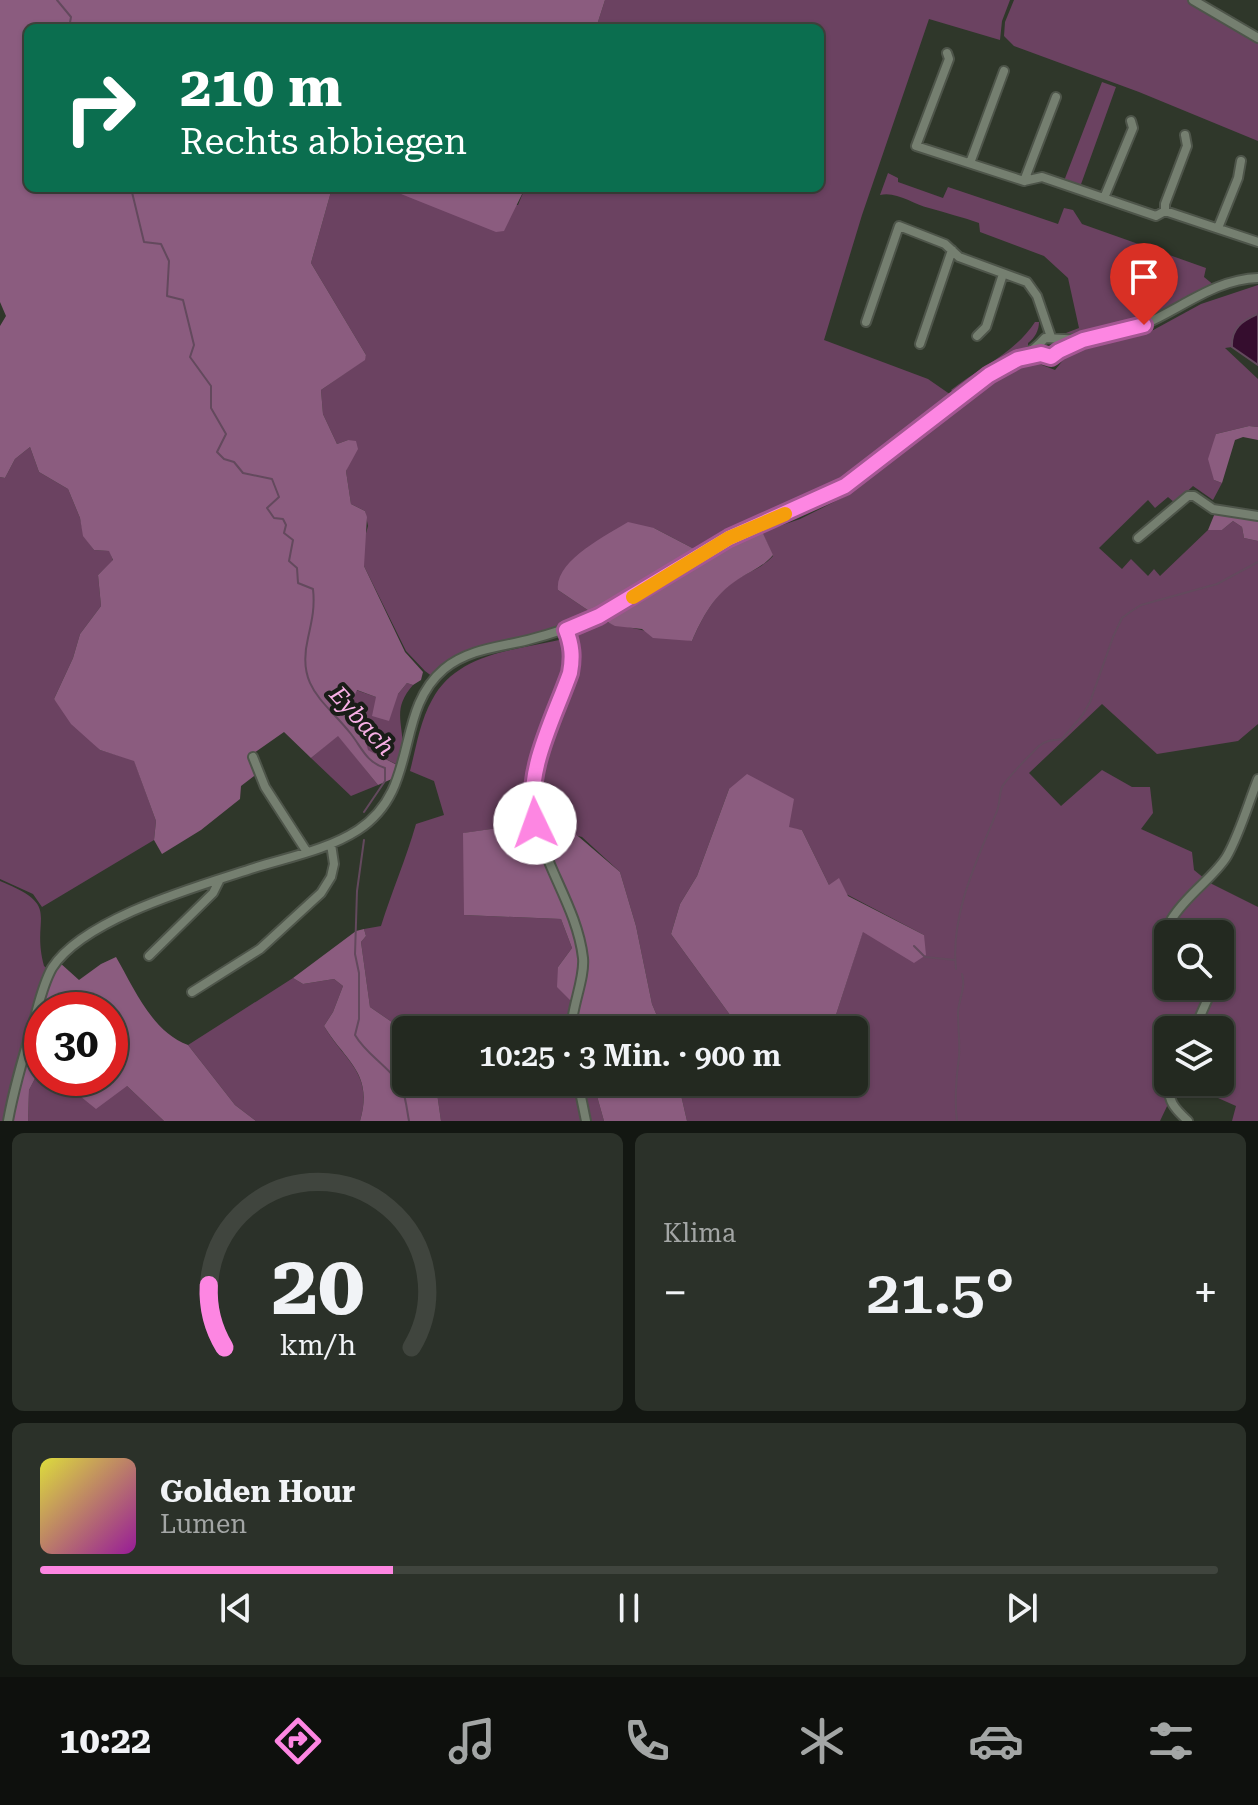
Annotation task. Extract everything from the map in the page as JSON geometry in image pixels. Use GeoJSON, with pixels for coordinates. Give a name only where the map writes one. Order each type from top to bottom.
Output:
{"type":"FeatureCollection","features":[{"type":"Feature","properties":{"kind":"street"},"geometry":{"type":"LineString","coordinates":[[1193,0],[1258,38]]}},
{"type":"Feature","properties":{"kind":"street"},"geometry":{"type":"LineString","coordinates":[[947,53],[949,59],[916,146],[1024,181],[1042,177],[1156,216],[1165,211],[1258,242]]}},
{"type":"Feature","properties":{"kind":"street"},"geometry":{"type":"LineString","coordinates":[[970,163],[1004,71]]}},
{"type":"Feature","properties":{"kind":"street"},"geometry":{"type":"LineString","coordinates":[[1024,181],[1056,97]]}},
{"type":"Feature","properties":{"kind":"street"},"geometry":{"type":"LineString","coordinates":[[1104,198],[1133,128],[1131,121]]}},
{"type":"Feature","properties":{"kind":"street"},"geometry":{"type":"LineString","coordinates":[[1165,211],[1187,146],[1185,135]]}},
{"type":"Feature","properties":{"kind":"street"},"geometry":{"type":"LineString","coordinates":[[1218,228],[1238,178],[1241,161]]}},
{"type":"Feature","properties":{"kind":"street"},"geometry":{"type":"LineString","coordinates":[[866,322],[899,226],[945,244],[959,257],[1019,278],[1033,288],[1048,345]]}},
{"type":"Feature","properties":{"kind":"street"},"geometry":{"type":"LineString","coordinates":[[920,344],[952,250]]}},
{"type":"Feature","properties":{"kind":"street"},"geometry":{"type":"LineString","coordinates":[[977,336],[986,327],[1003,274]]}},
{"type":"Feature","properties":{"kind":"street"},"geometry":{"type":"LineString","coordinates":[[8,1121],[16,1078],[44,987],[59,960],[76,943],[99,928],[162,901],[331,844],[358,830],[385,806],[398,781],[421,701],[444,669],[477,651],[566,630],[599,616],[729,538],[845,486],[957,398],[1018,359],[1048,345],[1144,325],[1216,288],[1258,278]]}},
{"type":"Feature","properties":{"kind":"street"},"geometry":{"type":"LineString","coordinates":[[1138,538],[1188,496],[1194,496],[1213,509],[1258,516]]}},
{"type":"Feature","properties":{"kind":"street"},"geometry":{"type":"LineString","coordinates":[[566,630],[572,648],[570,673],[533,779],[532,810],[541,842],[568,907],[583,958],[572,1016]]}},
{"type":"Feature","properties":{"kind":"street"},"geometry":{"type":"LineString","coordinates":[[253,757],[265,787],[307,852]]}},
{"type":"Feature","properties":{"kind":"street"},"geometry":{"type":"LineString","coordinates":[[1171,920],[1221,865],[1258,779]]}},
{"type":"Feature","properties":{"kind":"street"},"geometry":{"type":"LineString","coordinates":[[192,992],[260,949],[321,893],[331,877],[334,864],[331,844]]}},
{"type":"Feature","properties":{"kind":"street"},"geometry":{"type":"LineString","coordinates":[[149,956],[206,899],[219,881]]}},
{"type":"Feature","properties":{"kind":"street"},"geometry":{"type":"LineString","coordinates":[[581,1096],[586,1121]]}},
{"type":"Feature","properties":{"kind":"street"},"geometry":{"type":"LineString","coordinates":[[1169,1096],[1188,1121]]}},
{"type":"Feature","properties":{"kind":"shaded area"},"geometry":{"type":"Polygon","coordinates":[[[0,0],[605,0],[597,24],[24,24],[24,192],[331,192],[311,263],[366,355],[365,360],[321,390],[323,414],[337,444],[356,441],[358,449],[346,471],[351,504],[365,511],[367,517],[364,566],[405,652],[423,672],[421,680],[413,685],[407,683],[398,694],[389,721],[372,716],[376,697],[357,690],[347,713],[363,729],[368,750],[397,765],[394,778],[378,785],[338,736],[311,758],[284,732],[251,755],[258,773],[241,786],[240,799],[201,830],[162,854],[154,840],[156,821],[134,761],[100,750],[71,724],[54,699],[73,658],[80,634],[101,606],[98,575],[113,560],[109,551],[94,550],[83,536],[80,518],[68,489],[39,472],[30,447],[15,459],[5,478],[0,477],[0,326],[6,316],[0,302],[0,0]]]}},
{"type":"Feature","properties":{"kind":"shaded area"},"geometry":{"type":"Polygon","coordinates":[[[605,0],[1010,0],[1002,21],[1000,40],[929,19],[862,215],[824,340],[928,379],[954,397],[844,484],[700,552],[654,528],[558,590],[595,615],[565,627],[476,649],[433,677],[406,651],[364,566],[363,544],[368,526],[365,511],[351,504],[346,471],[352,456],[348,440],[337,444],[323,414],[321,390],[364,360],[366,355],[311,263],[331,192],[417,192],[518,205],[523,192],[824,192],[824,24],[597,24],[605,0]]]}},
{"type":"Feature","properties":{"kind":"shaded area"},"geometry":{"type":"Polygon","coordinates":[[[1014,0],[1189,0],[1258,41],[1258,141],[1139,92],[1014,46],[1004,36],[1005,22],[1014,0]]]}},
{"type":"Feature","properties":{"kind":"shaded area"},"geometry":{"type":"Polygon","coordinates":[[[1102,82],[1116,87],[1080,187],[1064,181],[1102,82]]]}},
{"type":"Feature","properties":{"kind":"shaded area"},"geometry":{"type":"Polygon","coordinates":[[[888,173],[898,178],[898,182],[943,198],[948,187],[1058,224],[1064,208],[1073,210],[1082,224],[1206,268],[1204,277],[1215,286],[1126,327],[1088,336],[1068,337],[1066,333],[1079,328],[1068,278],[1044,256],[980,232],[979,223],[898,196],[880,195],[888,173]]]}},
{"type":"Feature","properties":{"kind":"shaded area"},"geometry":{"type":"Polygon","coordinates":[[[396,192],[523,192],[504,231],[496,232],[396,192]]]}},
{"type":"Feature","properties":{"kind":"shaded area"},"geometry":{"type":"Polygon","coordinates":[[[1258,285],[1258,314],[1239,326],[1233,335],[1232,347],[1225,348],[1258,379],[1258,427],[1249,426],[1216,434],[1214,480],[1222,483],[1213,500],[1193,486],[1175,503],[1168,497],[1155,508],[1148,500],[1099,548],[1122,569],[1131,559],[1148,576],[1154,569],[1160,576],[1208,530],[1222,530],[1233,521],[1242,527],[1244,538],[1258,541],[1258,724],[1238,741],[1157,754],[1102,704],[1029,773],[1061,806],[1102,770],[1132,787],[1150,787],[1153,813],[1141,829],[1192,852],[1194,870],[1205,879],[1169,920],[1154,920],[1154,1000],[1205,1000],[1199,1016],[1154,1016],[1154,1096],[1169,1096],[1160,1121],[687,1121],[681,1096],[868,1096],[868,1016],[836,1016],[863,931],[924,935],[829,885],[802,830],[789,828],[729,789],[697,876],[680,904],[671,934],[731,1016],[657,1016],[620,872],[582,837],[536,824],[534,779],[572,673],[571,637],[605,622],[692,641],[721,593],[773,556],[762,532],[800,519],[848,495],[993,381],[1034,362],[1055,370],[1069,353],[1146,334],[1201,304],[1258,285]]]}},
{"type":"Feature","properties":{"kind":"shaded area"},"geometry":{"type":"Polygon","coordinates":[[[1258,314],[1258,365],[1232,347],[1233,335],[1239,326],[1258,314]]]}},
{"type":"Feature","properties":{"kind":"shaded area"},"geometry":{"type":"Polygon","coordinates":[[[1035,322],[1039,322],[1038,328],[1028,343],[1028,349],[987,372],[956,395],[951,390],[1017,343],[1035,322]]]}},
{"type":"Feature","properties":{"kind":"shaded area"},"geometry":{"type":"Polygon","coordinates":[[[1249,426],[1258,427],[1258,440],[1243,437],[1235,440],[1222,483],[1214,480],[1208,459],[1216,434],[1249,426]]]}},
{"type":"Feature","properties":{"kind":"shaded area"},"geometry":{"type":"Polygon","coordinates":[[[30,447],[39,472],[68,489],[84,536],[94,550],[110,551],[113,561],[98,575],[101,606],[80,634],[73,658],[54,699],[100,750],[134,760],[156,821],[154,840],[42,907],[33,894],[0,879],[0,477],[5,478],[15,459],[30,447]]]}},
{"type":"Feature","properties":{"kind":"shaded area"},"geometry":{"type":"Polygon","coordinates":[[[1217,508],[1258,514],[1258,541],[1244,538],[1242,527],[1233,521],[1222,530],[1208,530],[1217,508]]]}},
{"type":"Feature","properties":{"kind":"shaded area"},"geometry":{"type":"Polygon","coordinates":[[[628,522],[654,528],[700,552],[595,615],[558,590],[559,579],[573,559],[628,522]]]}},
{"type":"Feature","properties":{"kind":"shaded area"},"geometry":{"type":"Polygon","coordinates":[[[760,527],[773,555],[715,600],[692,641],[653,638],[642,629],[615,626],[600,618],[704,556],[760,527]]]}},
{"type":"Feature","properties":{"kind":"shaded area"},"geometry":{"type":"Polygon","coordinates":[[[568,638],[569,673],[539,753],[533,823],[464,833],[464,915],[561,919],[572,948],[558,967],[577,1016],[392,1016],[392,1022],[370,1007],[361,942],[366,936],[364,929],[381,926],[416,824],[444,815],[434,781],[410,771],[424,717],[443,684],[457,671],[510,650],[568,638]]]}},
{"type":"Feature","properties":{"kind":"shaded area"},"geometry":{"type":"Polygon","coordinates":[[[407,683],[413,685],[401,708],[403,747],[400,766],[367,750],[363,729],[347,713],[356,690],[376,697],[398,694],[407,683]]]}},
{"type":"Feature","properties":{"kind":"shaded area"},"geometry":{"type":"Polygon","coordinates":[[[338,735],[378,785],[351,796],[311,758],[338,735]]]}},
{"type":"Feature","properties":{"kind":"shaded area"},"geometry":{"type":"Polygon","coordinates":[[[747,774],[794,799],[789,827],[802,830],[829,885],[839,878],[848,896],[924,935],[926,955],[914,963],[863,932],[836,1016],[731,1016],[671,934],[680,904],[697,876],[729,789],[747,774]]]}},
{"type":"Feature","properties":{"kind":"shaded area"},"geometry":{"type":"Polygon","coordinates":[[[533,823],[572,831],[620,872],[657,1016],[577,1016],[572,1002],[557,987],[558,967],[572,948],[561,919],[464,915],[463,833],[533,823]]]}},
{"type":"Feature","properties":{"kind":"shaded area"},"geometry":{"type":"Polygon","coordinates":[[[0,881],[20,890],[38,906],[41,914],[41,949],[44,966],[49,970],[43,992],[24,992],[24,1058],[6,1121],[0,1121],[0,881]]]}},
{"type":"Feature","properties":{"kind":"shaded area"},"geometry":{"type":"Polygon","coordinates":[[[1206,881],[1258,907],[1258,1121],[1232,1121],[1236,1106],[1214,1096],[1234,1096],[1234,1016],[1202,1016],[1207,1000],[1234,1000],[1234,920],[1172,920],[1206,881]]]}},
{"type":"Feature","properties":{"kind":"shaded area"},"geometry":{"type":"Polygon","coordinates":[[[364,929],[366,936],[361,942],[370,1007],[392,1022],[392,1096],[437,1096],[441,1121],[360,1121],[363,1105],[361,1079],[324,1026],[343,986],[334,979],[303,984],[293,978],[356,931],[364,929]]]}},
{"type":"Feature","properties":{"kind":"shaded area"},"geometry":{"type":"Polygon","coordinates":[[[116,957],[154,1020],[175,1039],[188,1045],[235,1105],[256,1121],[164,1121],[128,1087],[128,992],[44,992],[59,962],[79,980],[116,957]]]}},
{"type":"Feature","properties":{"kind":"shaded area"},"geometry":{"type":"Polygon","coordinates":[[[293,978],[303,984],[334,979],[343,986],[324,1026],[360,1079],[363,1105],[360,1121],[256,1121],[235,1105],[188,1045],[293,978]]]}},
{"type":"Feature","properties":{"kind":"shaded area"},"geometry":{"type":"Polygon","coordinates":[[[24,1057],[24,1096],[29,1096],[28,1121],[9,1121],[24,1057]]]}},
{"type":"Feature","properties":{"kind":"shaded area"},"geometry":{"type":"Polygon","coordinates":[[[128,1087],[164,1121],[28,1121],[29,1096],[128,1096],[128,1087]]]}},
{"type":"Feature","properties":{"kind":"shaded area"},"geometry":{"type":"Polygon","coordinates":[[[80,1096],[114,1096],[96,1109],[80,1096]]]}},
{"type":"Feature","properties":{"kind":"shaded area"},"geometry":{"type":"Polygon","coordinates":[[[437,1096],[597,1096],[604,1121],[441,1121],[437,1096]]]}},
{"type":"Feature","properties":{"kind":"shaded area"},"geometry":{"type":"Polygon","coordinates":[[[597,1096],[681,1096],[687,1121],[604,1121],[597,1096]]]}},
{"type":"Feature","properties":{"kind":"waterway","name":"Eybach"},"geometry":{"type":"LineString","coordinates":[[57,0],[71,17],[70,24]]}},
{"type":"Feature","properties":{"kind":"waterway","name":"Eybach"},"geometry":{"type":"LineString","coordinates":[[132,192],[144,242],[161,244],[169,261],[167,296],[183,300],[194,345],[190,357],[211,386],[211,408],[226,434],[217,452],[224,459],[234,462],[243,473],[272,479],[279,497],[267,508],[274,518],[283,519],[286,525],[284,533],[293,540],[289,561],[297,568],[298,583],[313,589],[313,614],[305,655],[309,682],[365,754],[385,768],[385,781],[364,812]]}},
{"type":"Feature","properties":{"kind":"waterway"},"geometry":{"type":"LineString","coordinates":[[956,969],[955,948],[961,908],[998,808],[1002,787],[1039,746],[1047,741],[1062,739],[1082,716],[1122,618],[1141,605],[1217,584],[1258,562]]}},
{"type":"Feature","properties":{"kind":"waterway","name":"Eybach"},"geometry":{"type":"LineString","coordinates":[[364,840],[357,891],[355,954],[359,973],[359,1019],[355,1035],[397,1081],[402,1089],[409,1121]]}},
{"type":"Feature","properties":{"kind":"waterway"},"geometry":{"type":"LineString","coordinates":[[914,946],[925,957],[955,960]]}},
{"type":"Feature","properties":{"kind":"waterway"},"geometry":{"type":"LineString","coordinates":[[957,1121],[958,1012],[963,988],[962,974]]}},
{"type":"Feature","properties":{"kind":"slow traffic"},"geometry":{"type":"LineString","coordinates":[[633,597],[729,538],[785,514]]}},
{"type":"Feature","properties":{"kind":"route"},"geometry":{"type":"LineString","coordinates":[[535,823],[532,810],[533,779],[570,673],[572,648],[566,630],[599,616],[729,538],[845,486],[957,398],[1018,359],[1041,354],[1051,357],[1083,340],[1144,325]]}}]}
